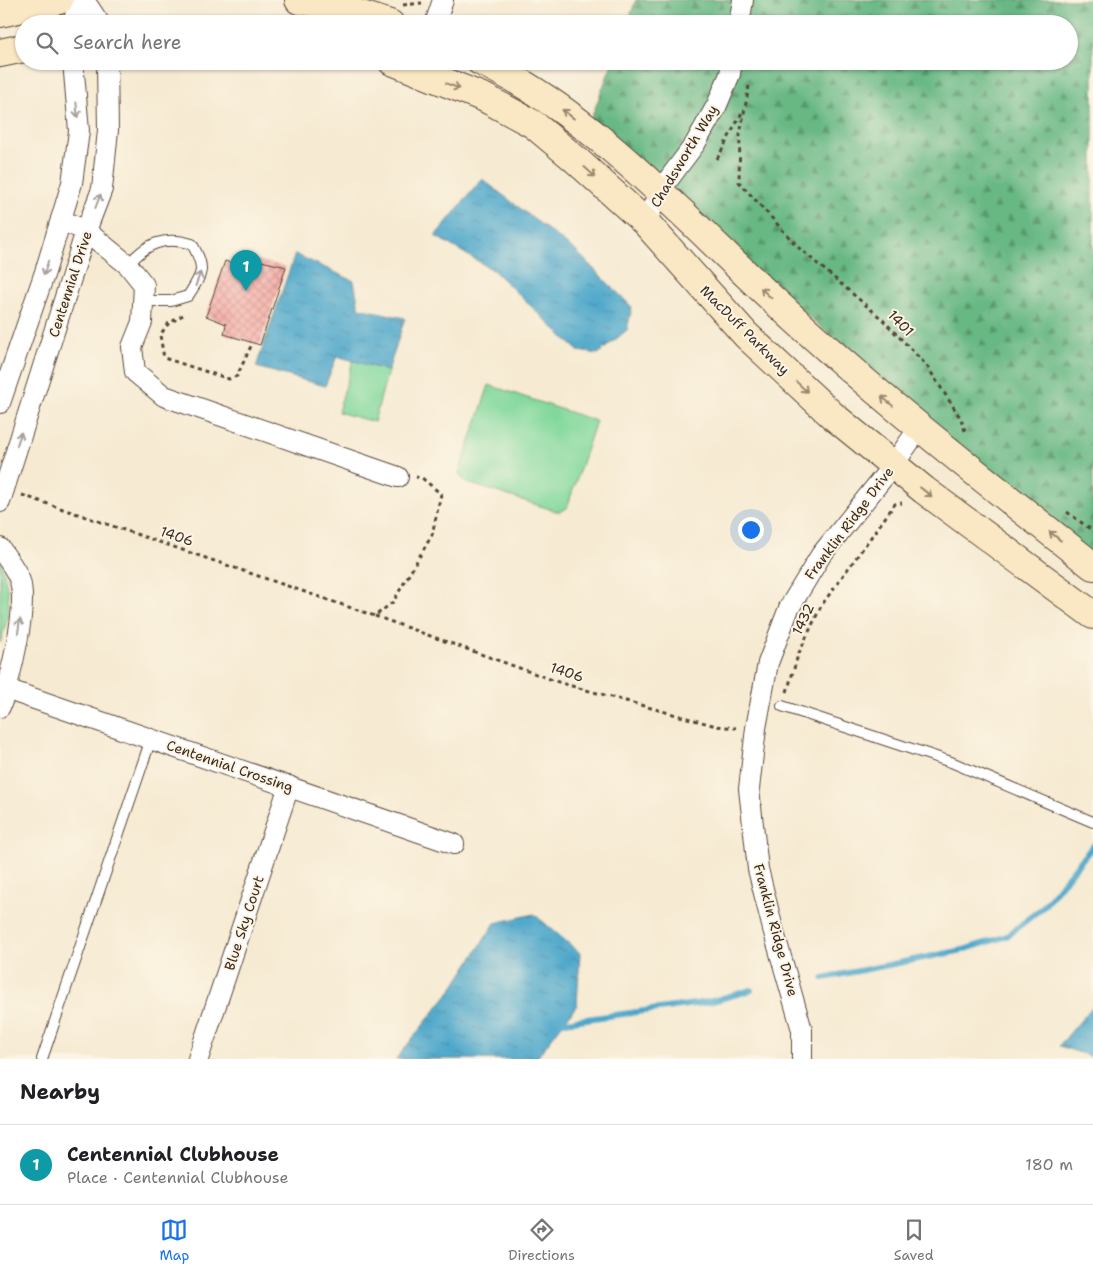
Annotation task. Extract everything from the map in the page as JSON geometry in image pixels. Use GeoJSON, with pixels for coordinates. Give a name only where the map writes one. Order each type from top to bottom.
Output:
{"type":"FeatureCollection","features":[{"type":"Feature","properties":{"kind":"street"},"geometry":{"type":"LineString","coordinates":[[0,13],[59,0]]}},
{"type":"Feature","properties":{"kind":"street"},"geometry":{"type":"LineString","coordinates":[[75,15],[79,0]]}},
{"type":"Feature","properties":{"kind":"street"},"geometry":{"type":"LineString","coordinates":[[84,0],[94,15]]}},
{"type":"Feature","properties":{"kind":"street"},"geometry":{"type":"LineString","coordinates":[[299,0],[334,6],[362,15]]}},
{"type":"Feature","properties":{"kind":"street"},"geometry":{"type":"LineString","coordinates":[[438,15],[443,0]]}},
{"type":"Feature","properties":{"kind":"street"},"geometry":{"type":"LineString","coordinates":[[741,15],[744,0]]}},
{"type":"Feature","properties":{"kind":"street"},"geometry":{"type":"LineString","coordinates":[[0,53],[15,50]]}},
{"type":"Feature","properties":{"kind":"street","name":"Centennial Drive"},"geometry":{"type":"LineString","coordinates":[[0,403],[72,183],[79,131],[74,70]]}},
{"type":"Feature","properties":{"kind":"street","name":"Centennial Drive"},"geometry":{"type":"LineString","coordinates":[[2,495],[86,231],[102,189],[108,130],[106,70]]}},
{"type":"Feature","properties":{"kind":"street","name":"MacDuff Parkway"},"geometry":{"type":"LineString","coordinates":[[422,70],[485,98],[533,124],[646,223],[746,335],[832,415],[924,490],[1093,615]]}},
{"type":"Feature","properties":{"kind":"street"},"geometry":{"type":"LineString","coordinates":[[497,70],[545,96],[659,192],[778,304],[919,428],[959,445],[1093,566]]}},
{"type":"Feature","properties":{"kind":"street","name":"Chadsworth Way"},"geometry":{"type":"LineString","coordinates":[[646,223],[659,192],[695,144],[712,113],[731,70]]}},
{"type":"Feature","properties":{"kind":"street"},"geometry":{"type":"LineString","coordinates":[[61,220],[86,231],[128,265],[144,285],[142,322],[132,348],[135,372],[164,396],[398,476]]}},
{"type":"Feature","properties":{"kind":"street","name":"Franklin Ridge Drive"},"geometry":{"type":"LineString","coordinates":[[802,1059],[802,1030],[758,869],[749,789],[756,730],[768,663],[788,608],[821,555],[894,464],[919,428]]}},
{"type":"Feature","properties":{"kind":"street"},"geometry":{"type":"LineString","coordinates":[[0,548],[20,580],[23,599],[3,698]]}},
{"type":"Feature","properties":{"kind":"street","name":"Centennial Crossing"},"geometry":{"type":"LineString","coordinates":[[3,698],[151,739],[454,844]]}},
{"type":"Feature","properties":{"kind":"street","name":"Blue Sky Court"},"geometry":{"type":"LineString","coordinates":[[198,1059],[289,786]]}},
{"type":"Feature","properties":{"kind":"lane"},"geometry":{"type":"LineString","coordinates":[[128,265],[139,252],[156,243],[176,239],[192,244],[202,262],[199,280],[188,296],[171,301],[143,301]]}},
{"type":"Feature","properties":{"kind":"lane"},"geometry":{"type":"LineString","coordinates":[[782,706],[951,762],[1093,822]]}},
{"type":"Feature","properties":{"kind":"lane"},"geometry":{"type":"LineString","coordinates":[[42,1059],[151,739]]}},
{"type":"Feature","properties":{"kind":"path","name":"1401"},"geometry":{"type":"LineString","coordinates":[[717,159],[745,109],[740,135],[739,182],[799,248],[882,319],[927,366],[961,419],[959,445]]}},
{"type":"Feature","properties":{"kind":"path"},"geometry":{"type":"LineString","coordinates":[[375,616],[393,602],[432,535],[441,494],[422,478],[398,476]]}},
{"type":"Feature","properties":{"kind":"path","name":"1432"},"geometry":{"type":"LineString","coordinates":[[782,706],[798,655],[821,606],[895,504],[914,501],[924,490]]}},
{"type":"Feature","properties":{"kind":"path","name":"1406"},"geometry":{"type":"LineString","coordinates":[[2,495],[375,616],[561,682],[716,726],[756,730]]}},
{"type":"Feature","properties":{"kind":"path"},"geometry":{"type":"LineString","coordinates":[[1064,510],[1093,531]]}},
{"type":"Feature","properties":{"kind":"green space"},"geometry":{"type":"Polygon","coordinates":[[[636,0],[1093,0],[1093,566],[589,124],[610,70],[1078,70],[1078,15],[630,15],[636,0]]]}},
{"type":"Feature","properties":{"kind":"green space"},"geometry":{"type":"Polygon","coordinates":[[[353,360],[388,371],[374,422],[338,412],[353,360]]]}},
{"type":"Feature","properties":{"kind":"green space"},"geometry":{"type":"Polygon","coordinates":[[[489,385],[596,421],[567,508],[559,512],[465,482],[459,473],[489,385]]]}},
{"type":"Feature","properties":{"kind":"green space"},"geometry":{"type":"Polygon","coordinates":[[[0,558],[9,600],[7,619],[0,643],[0,558]]]}},
{"type":"Feature","properties":{"kind":"water"},"geometry":{"type":"Polygon","coordinates":[[[482,179],[578,253],[632,307],[627,330],[598,354],[578,351],[493,270],[435,236],[482,179]]]}},
{"type":"Feature","properties":{"kind":"water"},"geometry":{"type":"Polygon","coordinates":[[[295,254],[354,281],[359,308],[405,318],[388,371],[337,356],[325,386],[256,367],[295,254]]]}},
{"type":"Feature","properties":{"kind":"water"},"geometry":{"type":"Polygon","coordinates":[[[534,914],[580,953],[577,1005],[536,1059],[396,1059],[452,989],[495,923],[534,914]]]}},
{"type":"Feature","properties":{"kind":"water"},"geometry":{"type":"Polygon","coordinates":[[[1093,1006],[1093,1057],[1059,1046],[1093,1006]]]}},
{"type":"Feature","properties":{"kind":"building"},"geometry":{"type":"Polygon","coordinates":[[[245,257],[286,267],[260,345],[224,334],[226,324],[206,316],[225,261],[242,267],[245,257]]]}},
{"type":"Feature","properties":{"kind":"waterway"},"geometry":{"type":"LineString","coordinates":[[823,978],[963,950],[1007,936],[1043,907],[1093,846]]}},
{"type":"Feature","properties":{"kind":"waterway"},"geometry":{"type":"LineString","coordinates":[[556,1020],[565,1022],[709,1002],[751,990]]}},
{"type":"Feature","properties":{"kind":"place","name":"Centennial Clubhouse"},"geometry":{"type":"Point","coordinates":[246,291]}}]}
